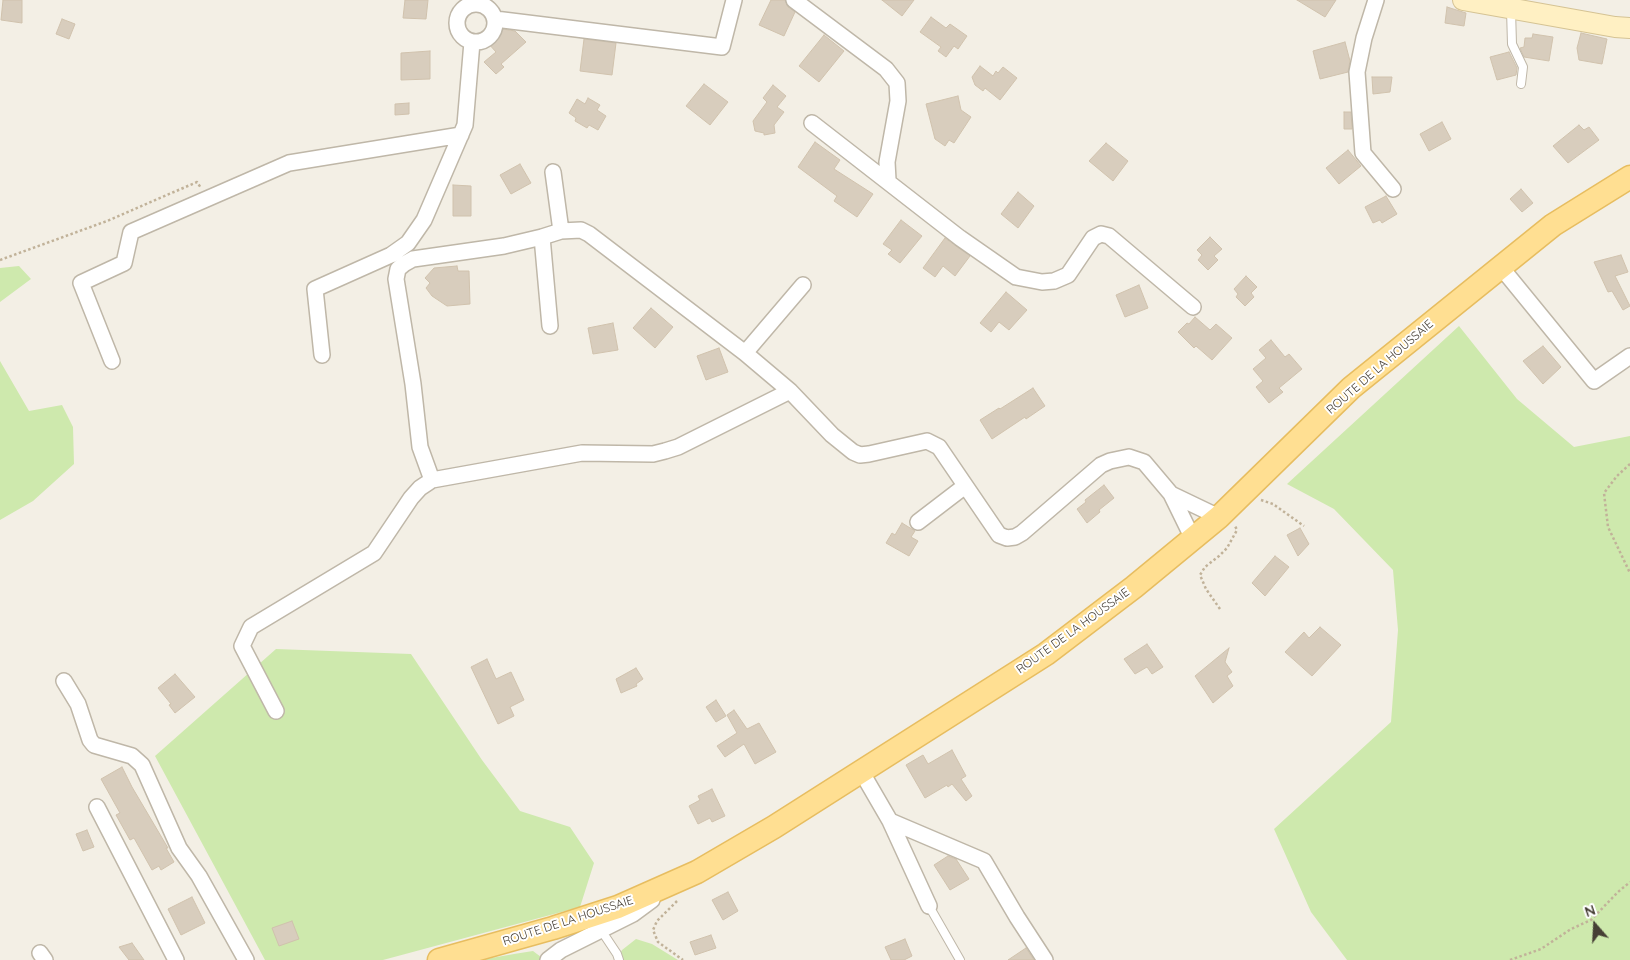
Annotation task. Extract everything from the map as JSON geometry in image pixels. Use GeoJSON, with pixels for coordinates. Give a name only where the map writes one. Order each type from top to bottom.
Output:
{"type":"FeatureCollection","features":[{"type":"Feature","properties":{"kind":"main road"},"geometry":{"type":"LineString","coordinates":[[1463,0],[1511,4],[1616,28],[1630,28]]}},
{"type":"Feature","properties":{"kind":"main road","name":"ROUTE DE LA HOUSSAIE"},"geometry":{"type":"LineString","coordinates":[[439,960],[609,910],[697,872],[774,827],[1046,654],[1193,539],[1230,507],[1351,388],[1500,266],[1553,225],[1630,177]]}},
{"type":"Feature","properties":{"kind":"street"},"geometry":{"type":"LineString","coordinates":[[495,19],[722,47],[734,0]]}},
{"type":"Feature","properties":{"kind":"street"},"geometry":{"type":"LineString","coordinates":[[794,0],[886,69],[897,83],[898,102],[886,162],[888,180]]}},
{"type":"Feature","properties":{"kind":"street"},"geometry":{"type":"LineString","coordinates":[[1376,0],[1364,38],[1357,72],[1363,153],[1393,189]]}},
{"type":"Feature","properties":{"kind":"street"},"geometry":{"type":"LineString","coordinates":[[470,5],[482,5],[488,8],[495,19],[493,31],[485,40],[472,42],[462,36],[457,25],[457,18],[464,8],[470,5]]}},
{"type":"Feature","properties":{"kind":"street"},"geometry":{"type":"LineString","coordinates":[[322,355],[315,289],[391,256],[408,243],[424,220],[465,126],[472,42]]}},
{"type":"Feature","properties":{"kind":"street"},"geometry":{"type":"LineString","coordinates":[[812,123],[888,180],[960,238],[1016,277],[1042,282],[1054,281],[1068,275],[1092,238],[1101,234],[1109,236],[1193,306]]}},
{"type":"Feature","properties":{"kind":"street"},"geometry":{"type":"LineString","coordinates":[[112,361],[81,283],[124,263],[131,232],[288,163],[461,135]]}},
{"type":"Feature","properties":{"kind":"street"},"geometry":{"type":"LineString","coordinates":[[552,172],[561,231]]}},
{"type":"Feature","properties":{"kind":"street"},"geometry":{"type":"LineString","coordinates":[[432,480],[420,447],[413,384],[396,279],[398,269],[413,259],[504,246],[561,231],[581,230],[589,234],[745,353],[790,391],[832,435],[853,452],[860,455],[869,454],[927,441],[939,447],[999,534],[1007,538],[1015,537],[1022,533],[1101,465],[1129,457],[1144,462],[1171,494],[1193,539]]}},
{"type":"Feature","properties":{"kind":"street"},"geometry":{"type":"LineString","coordinates":[[542,237],[550,326]]}},
{"type":"Feature","properties":{"kind":"street"},"geometry":{"type":"LineString","coordinates":[[1500,266],[1594,381],[1630,356]]}},
{"type":"Feature","properties":{"kind":"street"},"geometry":{"type":"LineString","coordinates":[[745,353],[803,285]]}},
{"type":"Feature","properties":{"kind":"street"},"geometry":{"type":"LineString","coordinates":[[276,711],[242,646],[251,627],[374,553],[411,498],[420,488],[432,480],[582,453],[653,454],[665,452],[790,391]]}},
{"type":"Feature","properties":{"kind":"street"},"geometry":{"type":"LineString","coordinates":[[918,522],[966,486]]}},
{"type":"Feature","properties":{"kind":"street"},"geometry":{"type":"LineString","coordinates":[[1171,494],[1230,507]]}},
{"type":"Feature","properties":{"kind":"street"},"geometry":{"type":"LineString","coordinates":[[64,681],[78,704],[90,740],[94,745],[132,756],[142,766],[179,848],[199,876],[246,960]]}},
{"type":"Feature","properties":{"kind":"street"},"geometry":{"type":"LineString","coordinates":[[861,771],[890,821],[929,906]]}},
{"type":"Feature","properties":{"kind":"street"},"geometry":{"type":"LineString","coordinates":[[97,807],[176,960]]}},
{"type":"Feature","properties":{"kind":"street"},"geometry":{"type":"LineString","coordinates":[[890,821],[984,861],[1045,960]]}},
{"type":"Feature","properties":{"kind":"street"},"geometry":{"type":"LineString","coordinates":[[548,960],[561,950],[632,914],[654,899],[657,890]]}},
{"type":"Feature","properties":{"kind":"lane"},"geometry":{"type":"LineString","coordinates":[[1511,4],[1512,44],[1523,67],[1521,84]]}},
{"type":"Feature","properties":{"kind":"lane"},"geometry":{"type":"LineString","coordinates":[[929,906],[960,960]]}},
{"type":"Feature","properties":{"kind":"lane"},"geometry":{"type":"LineString","coordinates":[[601,930],[620,960]]}},
{"type":"Feature","properties":{"kind":"path"},"geometry":{"type":"LineString","coordinates":[[0,260],[107,221],[197,182],[208,198]]}},
{"type":"Feature","properties":{"kind":"path"},"geometry":{"type":"LineString","coordinates":[[1630,464],[1617,476],[1604,493],[1608,527],[1630,573]]}},
{"type":"Feature","properties":{"kind":"path"},"geometry":{"type":"LineString","coordinates":[[1220,609],[1206,589],[1200,575],[1205,567],[1227,548],[1236,530],[1230,507],[1273,504],[1304,526]]}},
{"type":"Feature","properties":{"kind":"path"},"geometry":{"type":"LineString","coordinates":[[1510,960],[1541,949],[1571,929],[1591,920],[1630,882]]}},
{"type":"Feature","properties":{"kind":"green space"},"geometry":{"type":"Polygon","coordinates":[[[19,266],[31,279],[0,302],[0,268],[19,266]]]}},
{"type":"Feature","properties":{"kind":"green space"},"geometry":{"type":"Polygon","coordinates":[[[1459,326],[1517,399],[1574,447],[1630,436],[1630,960],[1347,960],[1311,912],[1274,829],[1391,722],[1398,630],[1393,570],[1334,509],[1287,484],[1459,326]]]}},
{"type":"Feature","properties":{"kind":"green space"},"geometry":{"type":"Polygon","coordinates":[[[0,361],[29,411],[62,405],[73,427],[74,464],[33,501],[0,520],[0,361]]]}},
{"type":"Feature","properties":{"kind":"green space"},"geometry":{"type":"Polygon","coordinates":[[[276,649],[411,654],[482,760],[520,811],[570,827],[594,863],[580,907],[383,960],[265,960],[155,756],[276,649]]]}},
{"type":"Feature","properties":{"kind":"green space"},"geometry":{"type":"Polygon","coordinates":[[[636,939],[652,944],[678,960],[617,960],[622,950],[636,939]]]}},
{"type":"Feature","properties":{"kind":"green space"},"geometry":{"type":"Polygon","coordinates":[[[533,951],[545,960],[480,960],[514,954],[533,951]]]}},
{"type":"Feature","properties":{"kind":"building"},"geometry":{"type":"Polygon","coordinates":[[[3,0],[22,0],[22,23],[1,20],[3,0]]]}},
{"type":"Feature","properties":{"kind":"building"},"geometry":{"type":"Polygon","coordinates":[[[405,0],[428,0],[426,19],[403,18],[405,0]]]}},
{"type":"Feature","properties":{"kind":"building"},"geometry":{"type":"Polygon","coordinates":[[[771,0],[785,0],[788,7],[795,12],[784,36],[759,25],[771,0]]]}},
{"type":"Feature","properties":{"kind":"building"},"geometry":{"type":"Polygon","coordinates":[[[882,0],[914,0],[902,16],[882,0]]]}},
{"type":"Feature","properties":{"kind":"building"},"geometry":{"type":"Polygon","coordinates":[[[1297,0],[1336,0],[1325,17],[1297,0]]]}},
{"type":"Feature","properties":{"kind":"building"},"geometry":{"type":"Polygon","coordinates":[[[1447,7],[1466,13],[1464,26],[1445,23],[1447,7]]]}},
{"type":"Feature","properties":{"kind":"building"},"geometry":{"type":"Polygon","coordinates":[[[931,17],[946,28],[950,24],[967,36],[958,49],[954,46],[946,57],[938,51],[941,47],[920,32],[931,17]]]}},
{"type":"Feature","properties":{"kind":"building"},"geometry":{"type":"Polygon","coordinates":[[[62,19],[75,24],[69,39],[56,34],[62,19]]]}},
{"type":"Feature","properties":{"kind":"building"},"geometry":{"type":"Polygon","coordinates":[[[503,29],[515,31],[526,42],[501,64],[504,67],[496,74],[484,62],[496,52],[488,43],[503,29]]]}},
{"type":"Feature","properties":{"kind":"building"},"geometry":{"type":"Polygon","coordinates":[[[1581,33],[1607,39],[1602,64],[1579,60],[1577,48],[1581,33]]]}},
{"type":"Feature","properties":{"kind":"building"},"geometry":{"type":"Polygon","coordinates":[[[1533,34],[1553,37],[1549,61],[1524,57],[1520,48],[1524,47],[1525,38],[1532,38],[1533,34]]]}},
{"type":"Feature","properties":{"kind":"building"},"geometry":{"type":"Polygon","coordinates":[[[824,35],[844,51],[819,82],[799,66],[824,35]]]}},
{"type":"Feature","properties":{"kind":"building"},"geometry":{"type":"Polygon","coordinates":[[[584,39],[616,43],[612,75],[580,71],[584,39]]]}},
{"type":"Feature","properties":{"kind":"building"},"geometry":{"type":"Polygon","coordinates":[[[1345,42],[1350,61],[1348,72],[1320,79],[1313,51],[1345,42]]]}},
{"type":"Feature","properties":{"kind":"building"},"geometry":{"type":"Polygon","coordinates":[[[430,51],[430,79],[401,80],[401,53],[430,51]]]}},
{"type":"Feature","properties":{"kind":"building"},"geometry":{"type":"Polygon","coordinates":[[[1509,52],[1517,68],[1516,75],[1497,80],[1490,57],[1509,52]]]}},
{"type":"Feature","properties":{"kind":"building"},"geometry":{"type":"Polygon","coordinates":[[[980,66],[993,76],[996,71],[998,73],[1003,67],[1017,78],[1000,100],[985,88],[983,91],[975,85],[972,77],[980,66]]]}},
{"type":"Feature","properties":{"kind":"building"},"geometry":{"type":"Polygon","coordinates":[[[1372,77],[1392,77],[1390,92],[1373,94],[1372,77]]]}},
{"type":"Feature","properties":{"kind":"building"},"geometry":{"type":"Polygon","coordinates":[[[704,84],[728,102],[710,125],[686,106],[704,84]]]}},
{"type":"Feature","properties":{"kind":"building"},"geometry":{"type":"Polygon","coordinates":[[[773,85],[786,96],[777,107],[784,112],[774,125],[775,133],[764,135],[764,133],[755,131],[753,121],[767,102],[763,98],[773,85]]]}},
{"type":"Feature","properties":{"kind":"building"},"geometry":{"type":"Polygon","coordinates":[[[958,96],[961,110],[971,117],[954,143],[949,140],[945,146],[935,139],[926,104],[958,96]]]}},
{"type":"Feature","properties":{"kind":"building"},"geometry":{"type":"Polygon","coordinates":[[[588,98],[600,105],[597,110],[606,116],[598,130],[589,125],[587,128],[575,121],[576,118],[569,113],[577,99],[585,104],[588,98]]]}},
{"type":"Feature","properties":{"kind":"building"},"geometry":{"type":"Polygon","coordinates":[[[409,103],[409,114],[395,115],[395,104],[409,103]]]}},
{"type":"Feature","properties":{"kind":"building"},"geometry":{"type":"Polygon","coordinates":[[[1344,112],[1351,112],[1352,129],[1344,129],[1344,112]]]}},
{"type":"Feature","properties":{"kind":"building"},"geometry":{"type":"Polygon","coordinates":[[[1442,122],[1451,139],[1429,151],[1420,134],[1442,122]]]}},
{"type":"Feature","properties":{"kind":"building"},"geometry":{"type":"Polygon","coordinates":[[[1579,125],[1584,130],[1589,127],[1599,140],[1568,163],[1553,146],[1579,125]]]}},
{"type":"Feature","properties":{"kind":"building"},"geometry":{"type":"Polygon","coordinates":[[[815,142],[840,160],[834,169],[873,194],[857,217],[834,201],[837,196],[798,167],[815,142]]]}},
{"type":"Feature","properties":{"kind":"building"},"geometry":{"type":"Polygon","coordinates":[[[1106,143],[1128,161],[1113,181],[1089,161],[1106,143]]]}},
{"type":"Feature","properties":{"kind":"building"},"geometry":{"type":"Polygon","coordinates":[[[1348,150],[1361,166],[1339,184],[1326,168],[1348,150]]]}},
{"type":"Feature","properties":{"kind":"building"},"geometry":{"type":"Polygon","coordinates":[[[520,164],[531,183],[511,194],[500,175],[520,164]]]}},
{"type":"Feature","properties":{"kind":"building"},"geometry":{"type":"Polygon","coordinates":[[[453,185],[471,186],[471,216],[453,216],[453,185]]]}},
{"type":"Feature","properties":{"kind":"building"},"geometry":{"type":"Polygon","coordinates":[[[1521,189],[1533,203],[1522,212],[1510,199],[1521,189]]]}},
{"type":"Feature","properties":{"kind":"building"},"geometry":{"type":"Polygon","coordinates":[[[1018,192],[1034,206],[1018,228],[1001,214],[1018,192]]]}},
{"type":"Feature","properties":{"kind":"building"},"geometry":{"type":"Polygon","coordinates":[[[1386,196],[1397,214],[1382,223],[1380,220],[1373,223],[1365,207],[1386,196]]]}},
{"type":"Feature","properties":{"kind":"building"},"geometry":{"type":"Polygon","coordinates":[[[901,220],[922,236],[900,263],[888,254],[892,250],[883,244],[901,220]]]}},
{"type":"Feature","properties":{"kind":"building"},"geometry":{"type":"Polygon","coordinates":[[[1210,237],[1222,249],[1214,256],[1218,260],[1208,270],[1198,260],[1202,255],[1197,250],[1210,237]]]}},
{"type":"Feature","properties":{"kind":"building"},"geometry":{"type":"Polygon","coordinates":[[[945,238],[970,256],[955,276],[943,266],[935,277],[923,268],[945,238]]]}},
{"type":"Feature","properties":{"kind":"building"},"geometry":{"type":"Polygon","coordinates":[[[1621,255],[1628,272],[1615,276],[1630,306],[1623,310],[1612,291],[1608,292],[1594,262],[1621,255]]]}},
{"type":"Feature","properties":{"kind":"building"},"geometry":{"type":"Polygon","coordinates":[[[457,266],[458,271],[469,271],[470,304],[447,306],[432,296],[426,288],[430,283],[425,278],[434,268],[457,266]]]}},
{"type":"Feature","properties":{"kind":"building"},"geometry":{"type":"Polygon","coordinates":[[[1246,276],[1257,287],[1251,293],[1254,297],[1245,306],[1236,297],[1238,294],[1234,289],[1246,276]]]}},
{"type":"Feature","properties":{"kind":"building"},"geometry":{"type":"Polygon","coordinates":[[[1139,285],[1148,308],[1125,317],[1116,295],[1139,285]]]}},
{"type":"Feature","properties":{"kind":"building"},"geometry":{"type":"Polygon","coordinates":[[[1006,292],[1027,310],[1009,330],[999,322],[991,332],[980,323],[1006,292]]]}},
{"type":"Feature","properties":{"kind":"building"},"geometry":{"type":"Polygon","coordinates":[[[651,308],[673,327],[655,348],[633,328],[651,308]]]}},
{"type":"Feature","properties":{"kind":"building"},"geometry":{"type":"Polygon","coordinates":[[[1195,317],[1210,330],[1216,324],[1232,338],[1212,360],[1196,346],[1194,348],[1178,332],[1195,317]]]}},
{"type":"Feature","properties":{"kind":"building"},"geometry":{"type":"Polygon","coordinates":[[[613,323],[618,350],[593,354],[588,328],[613,323]]]}},
{"type":"Feature","properties":{"kind":"building"},"geometry":{"type":"Polygon","coordinates":[[[1271,340],[1285,357],[1289,354],[1302,369],[1279,388],[1283,392],[1269,403],[1256,387],[1263,381],[1253,369],[1266,358],[1259,350],[1271,340]]]}},
{"type":"Feature","properties":{"kind":"building"},"geometry":{"type":"Polygon","coordinates":[[[1543,346],[1561,367],[1543,384],[1523,361],[1543,346]]]}},
{"type":"Feature","properties":{"kind":"building"},"geometry":{"type":"Polygon","coordinates":[[[719,348],[728,372],[706,380],[697,356],[719,348]]]}},
{"type":"Feature","properties":{"kind":"building"},"geometry":{"type":"Polygon","coordinates":[[[1033,388],[1045,406],[992,439],[980,420],[1033,388]]]}},
{"type":"Feature","properties":{"kind":"building"},"geometry":{"type":"Polygon","coordinates":[[[1104,485],[1114,498],[1087,523],[1077,509],[1104,485]]]}},
{"type":"Feature","properties":{"kind":"building"},"geometry":{"type":"Polygon","coordinates":[[[902,523],[915,531],[911,537],[918,541],[909,556],[886,543],[892,533],[895,535],[902,523]]]}},
{"type":"Feature","properties":{"kind":"building"},"geometry":{"type":"Polygon","coordinates":[[[1300,528],[1309,544],[1298,556],[1287,535],[1300,528]]]}},
{"type":"Feature","properties":{"kind":"building"},"geometry":{"type":"Polygon","coordinates":[[[1275,556],[1289,567],[1265,596],[1252,583],[1275,556]]]}},
{"type":"Feature","properties":{"kind":"building"},"geometry":{"type":"Polygon","coordinates":[[[1320,627],[1341,645],[1312,676],[1285,652],[1304,632],[1309,638],[1320,627]]]}},
{"type":"Feature","properties":{"kind":"building"},"geometry":{"type":"Polygon","coordinates":[[[1147,644],[1163,667],[1152,674],[1147,667],[1135,674],[1124,659],[1147,644]]]}},
{"type":"Feature","properties":{"kind":"building"},"geometry":{"type":"Polygon","coordinates":[[[1229,648],[1225,662],[1232,672],[1227,676],[1233,686],[1213,703],[1195,676],[1229,648]]]}},
{"type":"Feature","properties":{"kind":"building"},"geometry":{"type":"Polygon","coordinates":[[[487,659],[496,679],[511,672],[524,700],[510,707],[514,716],[498,724],[471,667],[487,659]]]}},
{"type":"Feature","properties":{"kind":"building"},"geometry":{"type":"Polygon","coordinates":[[[636,668],[643,679],[636,684],[637,686],[621,693],[616,679],[636,668]]]}},
{"type":"Feature","properties":{"kind":"building"},"geometry":{"type":"Polygon","coordinates":[[[175,674],[195,697],[175,713],[169,705],[171,704],[158,688],[175,674]]]}},
{"type":"Feature","properties":{"kind":"building"},"geometry":{"type":"Polygon","coordinates":[[[716,700],[726,716],[716,722],[706,707],[716,700]]]}},
{"type":"Feature","properties":{"kind":"building"},"geometry":{"type":"Polygon","coordinates":[[[734,710],[747,729],[759,723],[776,752],[755,764],[744,744],[725,757],[717,746],[737,733],[727,715],[734,710]]]}},
{"type":"Feature","properties":{"kind":"building"},"geometry":{"type":"Polygon","coordinates":[[[952,750],[966,776],[961,779],[972,796],[966,801],[952,784],[925,798],[906,765],[923,755],[928,764],[952,750]]]}},
{"type":"Feature","properties":{"kind":"building"},"geometry":{"type":"Polygon","coordinates":[[[122,767],[174,862],[161,870],[159,866],[152,870],[134,838],[130,840],[116,815],[120,813],[101,779],[122,767]]]}},
{"type":"Feature","properties":{"kind":"building"},"geometry":{"type":"Polygon","coordinates":[[[712,789],[725,816],[712,822],[710,818],[698,824],[689,806],[700,800],[698,796],[712,789]]]}},
{"type":"Feature","properties":{"kind":"building"},"geometry":{"type":"Polygon","coordinates":[[[87,830],[94,847],[83,851],[76,834],[87,830]]]}},
{"type":"Feature","properties":{"kind":"building"},"geometry":{"type":"Polygon","coordinates":[[[948,856],[956,859],[969,879],[950,890],[934,865],[948,856]]]}},
{"type":"Feature","properties":{"kind":"building"},"geometry":{"type":"Polygon","coordinates":[[[728,892],[738,911],[723,920],[712,900],[728,892]]]}},
{"type":"Feature","properties":{"kind":"building"},"geometry":{"type":"Polygon","coordinates":[[[192,897],[205,923],[181,935],[168,909],[192,897]]]}},
{"type":"Feature","properties":{"kind":"building"},"geometry":{"type":"Polygon","coordinates":[[[292,921],[299,939],[279,946],[272,928],[292,921]]]}},
{"type":"Feature","properties":{"kind":"building"},"geometry":{"type":"Polygon","coordinates":[[[711,935],[716,948],[695,955],[690,942],[711,935]]]}},
{"type":"Feature","properties":{"kind":"building"},"geometry":{"type":"Polygon","coordinates":[[[905,939],[912,956],[904,960],[891,960],[885,947],[905,939]]]}},
{"type":"Feature","properties":{"kind":"building"},"geometry":{"type":"Polygon","coordinates":[[[132,943],[144,960],[129,960],[119,947],[132,943]]]}},
{"type":"Feature","properties":{"kind":"building"},"geometry":{"type":"Polygon","coordinates":[[[1026,948],[1034,960],[1008,960],[1026,948]]]}}]}
